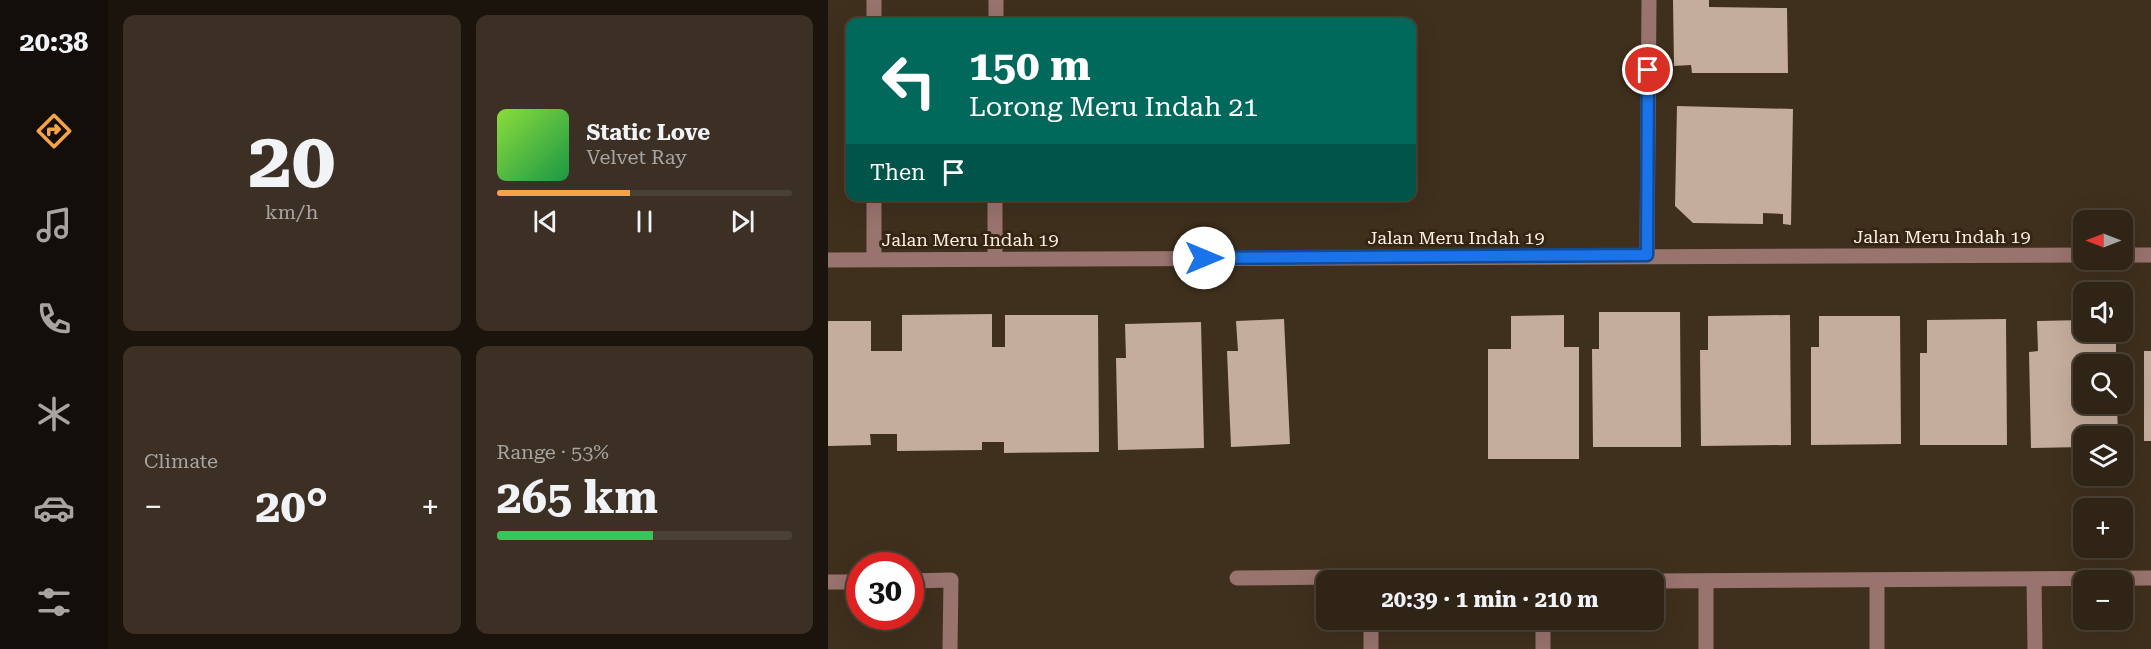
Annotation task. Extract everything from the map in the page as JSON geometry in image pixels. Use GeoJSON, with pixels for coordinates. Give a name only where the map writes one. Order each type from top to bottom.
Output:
{"type":"FeatureCollection","features":[{"type":"Feature","properties":{"kind":"street"},"geometry":{"type":"LineString","coordinates":[[874,0],[874,18]]}},
{"type":"Feature","properties":{"kind":"street"},"geometry":{"type":"LineString","coordinates":[[996,0],[996,18]]}},
{"type":"Feature","properties":{"kind":"street"},"geometry":{"type":"LineString","coordinates":[[1647,255],[1649,0]]}},
{"type":"Feature","properties":{"kind":"street"},"geometry":{"type":"LineString","coordinates":[[874,201],[874,259]]}},
{"type":"Feature","properties":{"kind":"street"},"geometry":{"type":"LineString","coordinates":[[995,201],[995,259]]}},
{"type":"Feature","properties":{"kind":"street","name":"Jalan Meru Indah 19"},"geometry":{"type":"LineString","coordinates":[[828,260],[2073,255]]}},
{"type":"Feature","properties":{"kind":"street"},"geometry":{"type":"LineString","coordinates":[[2133,255],[2151,255]]}},
{"type":"Feature","properties":{"kind":"street"},"geometry":{"type":"LineString","coordinates":[[1236,578],[1316,577]]}},
{"type":"Feature","properties":{"kind":"street"},"geometry":{"type":"LineString","coordinates":[[1664,581],[2151,578]]}},
{"type":"Feature","properties":{"kind":"street"},"geometry":{"type":"LineString","coordinates":[[2034,579],[2035,649]]}},
{"type":"Feature","properties":{"kind":"street"},"geometry":{"type":"LineString","coordinates":[[924,581],[951,580],[950,649]]}},
{"type":"Feature","properties":{"kind":"street"},"geometry":{"type":"LineString","coordinates":[[1877,580],[1877,649]]}},
{"type":"Feature","properties":{"kind":"street"},"geometry":{"type":"LineString","coordinates":[[1706,581],[1706,649]]}},
{"type":"Feature","properties":{"kind":"street"},"geometry":{"type":"LineString","coordinates":[[828,582],[846,582]]}},
{"type":"Feature","properties":{"kind":"street"},"geometry":{"type":"LineString","coordinates":[[1371,630],[1371,649]]}},
{"type":"Feature","properties":{"kind":"street"},"geometry":{"type":"LineString","coordinates":[[1543,630],[1543,649]]}},
{"type":"Feature","properties":{"kind":"building"},"geometry":{"type":"Polygon","coordinates":[[[1673,0],[1709,0],[1709,7],[1787,8],[1788,73],[1692,73],[1691,65],[1674,66],[1673,0]]]}},
{"type":"Feature","properties":{"kind":"building"},"geometry":{"type":"Polygon","coordinates":[[[1677,106],[1793,109],[1791,225],[1783,224],[1783,214],[1763,213],[1763,224],[1693,223],[1675,206],[1677,106]]]}},
{"type":"Feature","properties":{"kind":"building"},"geometry":{"type":"Polygon","coordinates":[[[1599,312],[1680,312],[1681,447],[1593,447],[1592,349],[1599,349],[1599,312]]]}},
{"type":"Feature","properties":{"kind":"building"},"geometry":{"type":"Polygon","coordinates":[[[992,314],[992,347],[1005,347],[1005,315],[1098,315],[1099,452],[1004,453],[1004,442],[982,442],[982,450],[897,451],[897,434],[870,434],[871,445],[828,446],[828,321],[871,321],[871,351],[902,351],[902,315],[992,314]]]}},
{"type":"Feature","properties":{"kind":"building"},"geometry":{"type":"Polygon","coordinates":[[[1564,315],[1564,347],[1579,347],[1579,459],[1488,459],[1488,349],[1511,349],[1511,316],[1564,315]]]}},
{"type":"Feature","properties":{"kind":"building"},"geometry":{"type":"Polygon","coordinates":[[[1790,315],[1791,445],[1701,446],[1700,350],[1708,350],[1708,316],[1790,315]]]}},
{"type":"Feature","properties":{"kind":"building"},"geometry":{"type":"Polygon","coordinates":[[[1819,316],[1900,316],[1901,444],[1811,445],[1811,347],[1819,347],[1819,316]]]}},
{"type":"Feature","properties":{"kind":"building"},"geometry":{"type":"Polygon","coordinates":[[[1284,319],[1290,444],[1231,447],[1227,351],[1238,351],[1236,321],[1284,319]]]}},
{"type":"Feature","properties":{"kind":"building"},"geometry":{"type":"Polygon","coordinates":[[[2006,319],[2007,445],[1920,445],[1920,353],[1927,353],[1927,320],[2006,319]]]}},
{"type":"Feature","properties":{"kind":"building"},"geometry":{"type":"Polygon","coordinates":[[[2073,320],[2073,342],[2116,342],[2116,354],[2073,354],[2073,414],[2117,414],[2118,426],[2073,426],[2073,447],[2031,448],[2029,352],[2038,351],[2037,321],[2073,320]]]}},
{"type":"Feature","properties":{"kind":"building"},"geometry":{"type":"Polygon","coordinates":[[[1201,322],[1204,448],[1118,450],[1116,358],[1126,358],[1125,324],[1201,322]]]}},
{"type":"Feature","properties":{"kind":"building"},"geometry":{"type":"Polygon","coordinates":[[[2144,351],[2151,351],[2151,441],[2144,441],[2144,351]]]}},
{"type":"Feature","properties":{"kind":"route"},"geometry":{"type":"LineString","coordinates":[[1204,258],[1647,255],[1648,70]]}}]}
